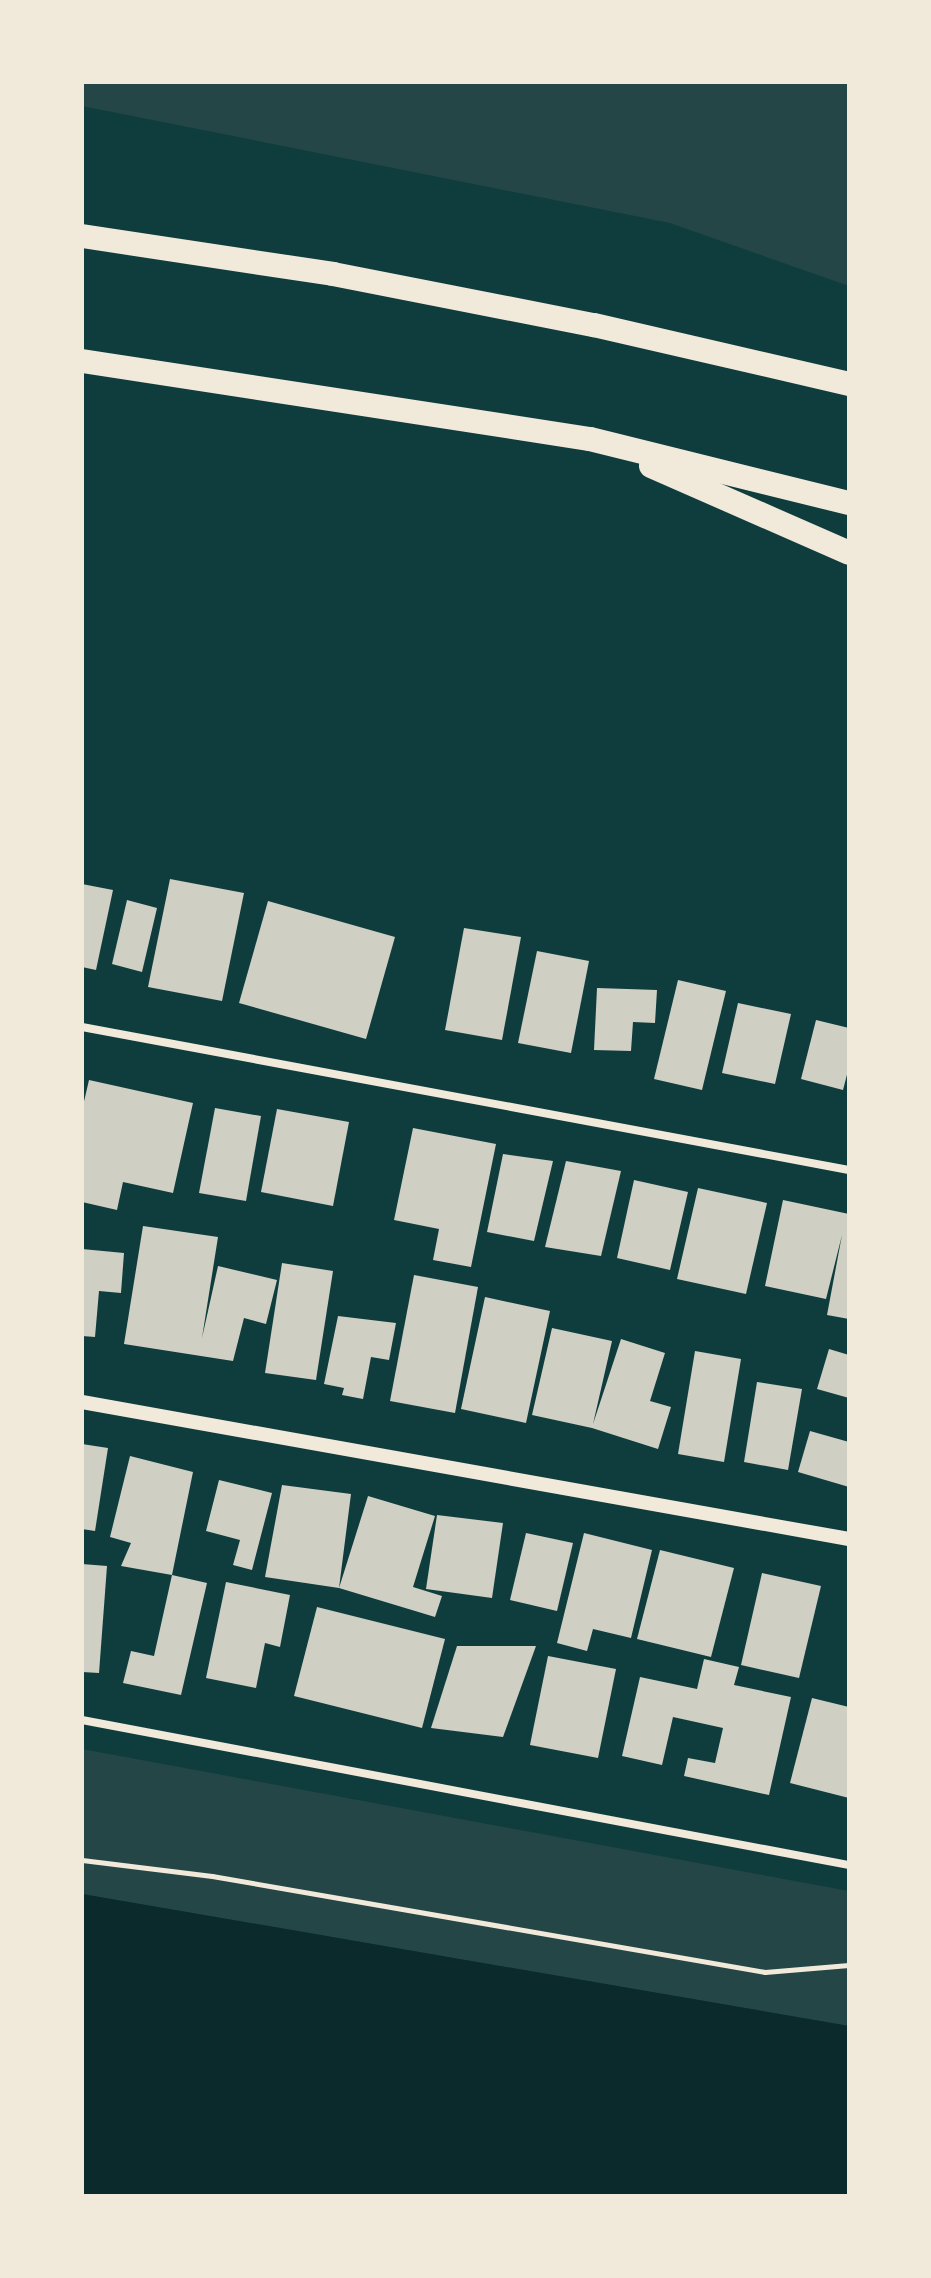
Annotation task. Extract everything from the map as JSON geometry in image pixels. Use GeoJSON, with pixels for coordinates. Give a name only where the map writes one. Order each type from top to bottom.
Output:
{"type":"FeatureCollection","features":[{"type":"Feature","properties":{"kind":"highway"},"geometry":{"type":"LineString","coordinates":[[82,236],[333,274],[594,325],[849,384]]}},
{"type":"Feature","properties":{"kind":"highway"},"geometry":{"type":"LineString","coordinates":[[82,361],[590,439],[849,503]]}},
{"type":"Feature","properties":{"kind":"highway"},"geometry":{"type":"LineString","coordinates":[[590,439],[849,553]]}},
{"type":"Feature","properties":{"kind":"street"},"geometry":{"type":"LineString","coordinates":[[82,1027],[849,1170]]}},
{"type":"Feature","properties":{"kind":"street"},"geometry":{"type":"LineString","coordinates":[[82,1402],[849,1539]]}},
{"type":"Feature","properties":{"kind":"street"},"geometry":{"type":"LineString","coordinates":[[82,1720],[849,1865]]}},
{"type":"Feature","properties":{"kind":"path"},"geometry":{"type":"LineString","coordinates":[[82,1860],[212,1876],[765,1972],[849,1965]]}},
{"type":"Feature","properties":{"kind":"shaded area"},"geometry":{"type":"Polygon","coordinates":[[[82,82],[849,82],[849,286],[670,223],[82,106],[82,82]]]}},
{"type":"Feature","properties":{"kind":"shaded area"},"geometry":{"type":"Polygon","coordinates":[[[82,1749],[849,1891],[849,2026],[82,1894],[82,1749]]]}},
{"type":"Feature","properties":{"kind":"shaded area"},"geometry":{"type":"Polygon","coordinates":[[[82,1894],[849,2026],[849,2196],[82,2196],[82,1894]]]}},
{"type":"Feature","properties":{"kind":"building"},"geometry":{"type":"Polygon","coordinates":[[[170,879],[244,893],[222,1001],[148,987],[170,879]]]}},
{"type":"Feature","properties":{"kind":"building"},"geometry":{"type":"Polygon","coordinates":[[[82,884],[113,890],[96,970],[82,967],[82,884]]]}},
{"type":"Feature","properties":{"kind":"building"},"geometry":{"type":"Polygon","coordinates":[[[127,900],[157,908],[142,972],[112,964],[127,900]]]}},
{"type":"Feature","properties":{"kind":"building"},"geometry":{"type":"Polygon","coordinates":[[[268,901],[395,937],[366,1039],[239,1003],[268,901]]]}},
{"type":"Feature","properties":{"kind":"building"},"geometry":{"type":"Polygon","coordinates":[[[464,928],[521,937],[502,1040],[445,1030],[464,928]]]}},
{"type":"Feature","properties":{"kind":"building"},"geometry":{"type":"Polygon","coordinates":[[[537,951],[589,961],[571,1053],[518,1043],[537,951]]]}},
{"type":"Feature","properties":{"kind":"building"},"geometry":{"type":"Polygon","coordinates":[[[678,980],[726,991],[702,1090],[654,1079],[678,980]]]}},
{"type":"Feature","properties":{"kind":"building"},"geometry":{"type":"Polygon","coordinates":[[[597,988],[657,990],[655,1023],[633,1022],[631,1051],[594,1050],[597,988]]]}},
{"type":"Feature","properties":{"kind":"building"},"geometry":{"type":"Polygon","coordinates":[[[738,1003],[791,1014],[775,1084],[722,1073],[738,1003]]]}},
{"type":"Feature","properties":{"kind":"building"},"geometry":{"type":"Polygon","coordinates":[[[816,1020],[849,1028],[849,1067],[843,1090],[801,1079],[816,1020]]]}},
{"type":"Feature","properties":{"kind":"building"},"geometry":{"type":"Polygon","coordinates":[[[89,1080],[193,1103],[173,1193],[123,1182],[117,1210],[82,1202],[82,1110],[89,1080]]]}},
{"type":"Feature","properties":{"kind":"building"},"geometry":{"type":"Polygon","coordinates":[[[215,1108],[261,1116],[246,1201],[199,1193],[215,1108]]]}},
{"type":"Feature","properties":{"kind":"building"},"geometry":{"type":"Polygon","coordinates":[[[277,1109],[349,1122],[333,1206],[261,1192],[277,1109]]]}},
{"type":"Feature","properties":{"kind":"building"},"geometry":{"type":"Polygon","coordinates":[[[413,1128],[496,1144],[471,1267],[433,1260],[439,1229],[394,1220],[413,1128]]]}},
{"type":"Feature","properties":{"kind":"building"},"geometry":{"type":"Polygon","coordinates":[[[503,1154],[553,1161],[534,1241],[487,1232],[503,1154]]]}},
{"type":"Feature","properties":{"kind":"building"},"geometry":{"type":"Polygon","coordinates":[[[566,1161],[621,1171],[601,1256],[545,1247],[566,1161]]]}},
{"type":"Feature","properties":{"kind":"building"},"geometry":{"type":"Polygon","coordinates":[[[634,1180],[688,1192],[670,1270],[617,1258],[634,1180]]]}},
{"type":"Feature","properties":{"kind":"building"},"geometry":{"type":"Polygon","coordinates":[[[698,1188],[767,1203],[746,1294],[677,1279],[698,1188]]]}},
{"type":"Feature","properties":{"kind":"building"},"geometry":{"type":"Polygon","coordinates":[[[783,1200],[849,1214],[849,1319],[827,1315],[842,1235],[826,1299],[765,1286],[783,1200]]]}},
{"type":"Feature","properties":{"kind":"building"},"geometry":{"type":"Polygon","coordinates":[[[143,1226],[218,1237],[202,1338],[218,1266],[277,1280],[266,1324],[244,1318],[233,1361],[124,1344],[143,1226]]]}},
{"type":"Feature","properties":{"kind":"building"},"geometry":{"type":"Polygon","coordinates":[[[82,1249],[124,1253],[121,1293],[99,1291],[95,1337],[82,1336],[82,1249]]]}},
{"type":"Feature","properties":{"kind":"building"},"geometry":{"type":"Polygon","coordinates":[[[282,1263],[333,1271],[316,1380],[265,1373],[282,1263]]]}},
{"type":"Feature","properties":{"kind":"building"},"geometry":{"type":"Polygon","coordinates":[[[414,1275],[478,1287],[455,1413],[390,1401],[414,1275]]]}},
{"type":"Feature","properties":{"kind":"building"},"geometry":{"type":"Polygon","coordinates":[[[485,1297],[550,1311],[526,1423],[461,1409],[485,1297]]]}},
{"type":"Feature","properties":{"kind":"building"},"geometry":{"type":"Polygon","coordinates":[[[338,1316],[396,1323],[389,1360],[371,1357],[363,1399],[342,1395],[344,1388],[324,1384],[338,1316]]]}},
{"type":"Feature","properties":{"kind":"building"},"geometry":{"type":"Polygon","coordinates":[[[552,1328],[612,1341],[593,1424],[621,1339],[665,1353],[650,1401],[671,1407],[658,1449],[592,1428],[532,1415],[552,1328]]]}},
{"type":"Feature","properties":{"kind":"building"},"geometry":{"type":"Polygon","coordinates":[[[829,1349],[849,1355],[849,1398],[817,1389],[829,1349]]]}},
{"type":"Feature","properties":{"kind":"building"},"geometry":{"type":"Polygon","coordinates":[[[695,1351],[741,1359],[724,1462],[678,1454],[695,1351]]]}},
{"type":"Feature","properties":{"kind":"building"},"geometry":{"type":"Polygon","coordinates":[[[757,1382],[802,1389],[788,1470],[744,1462],[757,1382]]]}},
{"type":"Feature","properties":{"kind":"building"},"geometry":{"type":"Polygon","coordinates":[[[810,1431],[849,1442],[849,1487],[798,1472],[810,1431]]]}},
{"type":"Feature","properties":{"kind":"building"},"geometry":{"type":"Polygon","coordinates":[[[82,1444],[108,1448],[95,1531],[82,1529],[82,1444]]]}},
{"type":"Feature","properties":{"kind":"building"},"geometry":{"type":"Polygon","coordinates":[[[130,1456],[193,1472],[172,1575],[121,1566],[131,1543],[110,1537],[130,1456]]]}},
{"type":"Feature","properties":{"kind":"building"},"geometry":{"type":"Polygon","coordinates":[[[219,1480],[272,1493],[252,1570],[233,1565],[240,1540],[206,1531],[219,1480]]]}},
{"type":"Feature","properties":{"kind":"building"},"geometry":{"type":"Polygon","coordinates":[[[282,1485],[351,1494],[339,1588],[265,1577],[282,1485]]]}},
{"type":"Feature","properties":{"kind":"building"},"geometry":{"type":"Polygon","coordinates":[[[368,1496],[435,1516],[413,1587],[442,1596],[435,1617],[339,1588],[368,1496]]]}},
{"type":"Feature","properties":{"kind":"building"},"geometry":{"type":"Polygon","coordinates":[[[437,1515],[503,1523],[492,1598],[426,1589],[437,1515]]]}},
{"type":"Feature","properties":{"kind":"building"},"geometry":{"type":"Polygon","coordinates":[[[526,1533],[573,1543],[557,1611],[510,1600],[526,1533]]]}},
{"type":"Feature","properties":{"kind":"building"},"geometry":{"type":"Polygon","coordinates":[[[584,1533],[652,1550],[631,1638],[593,1629],[587,1651],[557,1643],[584,1533]]]}},
{"type":"Feature","properties":{"kind":"building"},"geometry":{"type":"Polygon","coordinates":[[[660,1550],[734,1568],[711,1657],[637,1639],[660,1550]]]}},
{"type":"Feature","properties":{"kind":"building"},"geometry":{"type":"Polygon","coordinates":[[[82,1564],[107,1566],[99,1673],[82,1672],[82,1564]]]}},
{"type":"Feature","properties":{"kind":"building"},"geometry":{"type":"Polygon","coordinates":[[[762,1573],[821,1586],[799,1678],[741,1665],[762,1573]]]}},
{"type":"Feature","properties":{"kind":"building"},"geometry":{"type":"Polygon","coordinates":[[[172,1575],[207,1583],[181,1695],[123,1683],[131,1651],[154,1656],[172,1575]]]}},
{"type":"Feature","properties":{"kind":"building"},"geometry":{"type":"Polygon","coordinates":[[[226,1582],[290,1595],[280,1647],[265,1643],[256,1688],[206,1678],[226,1582]]]}},
{"type":"Feature","properties":{"kind":"building"},"geometry":{"type":"Polygon","coordinates":[[[317,1607],[445,1639],[422,1728],[294,1696],[317,1607]]]}},
{"type":"Feature","properties":{"kind":"building"},"geometry":{"type":"Polygon","coordinates":[[[457,1646],[536,1646],[503,1737],[431,1728],[457,1646]]]}},
{"type":"Feature","properties":{"kind":"building"},"geometry":{"type":"Polygon","coordinates":[[[548,1656],[616,1669],[598,1758],[530,1745],[548,1656]]]}},
{"type":"Feature","properties":{"kind":"building"},"geometry":{"type":"Polygon","coordinates":[[[704,1659],[739,1667],[734,1685],[791,1697],[769,1795],[684,1776],[688,1758],[715,1763],[723,1728],[673,1717],[662,1765],[622,1756],[640,1677],[697,1689],[704,1659]]]}},
{"type":"Feature","properties":{"kind":"building"},"geometry":{"type":"Polygon","coordinates":[[[812,1698],[849,1707],[849,1798],[790,1783],[812,1698]]]}}]}
